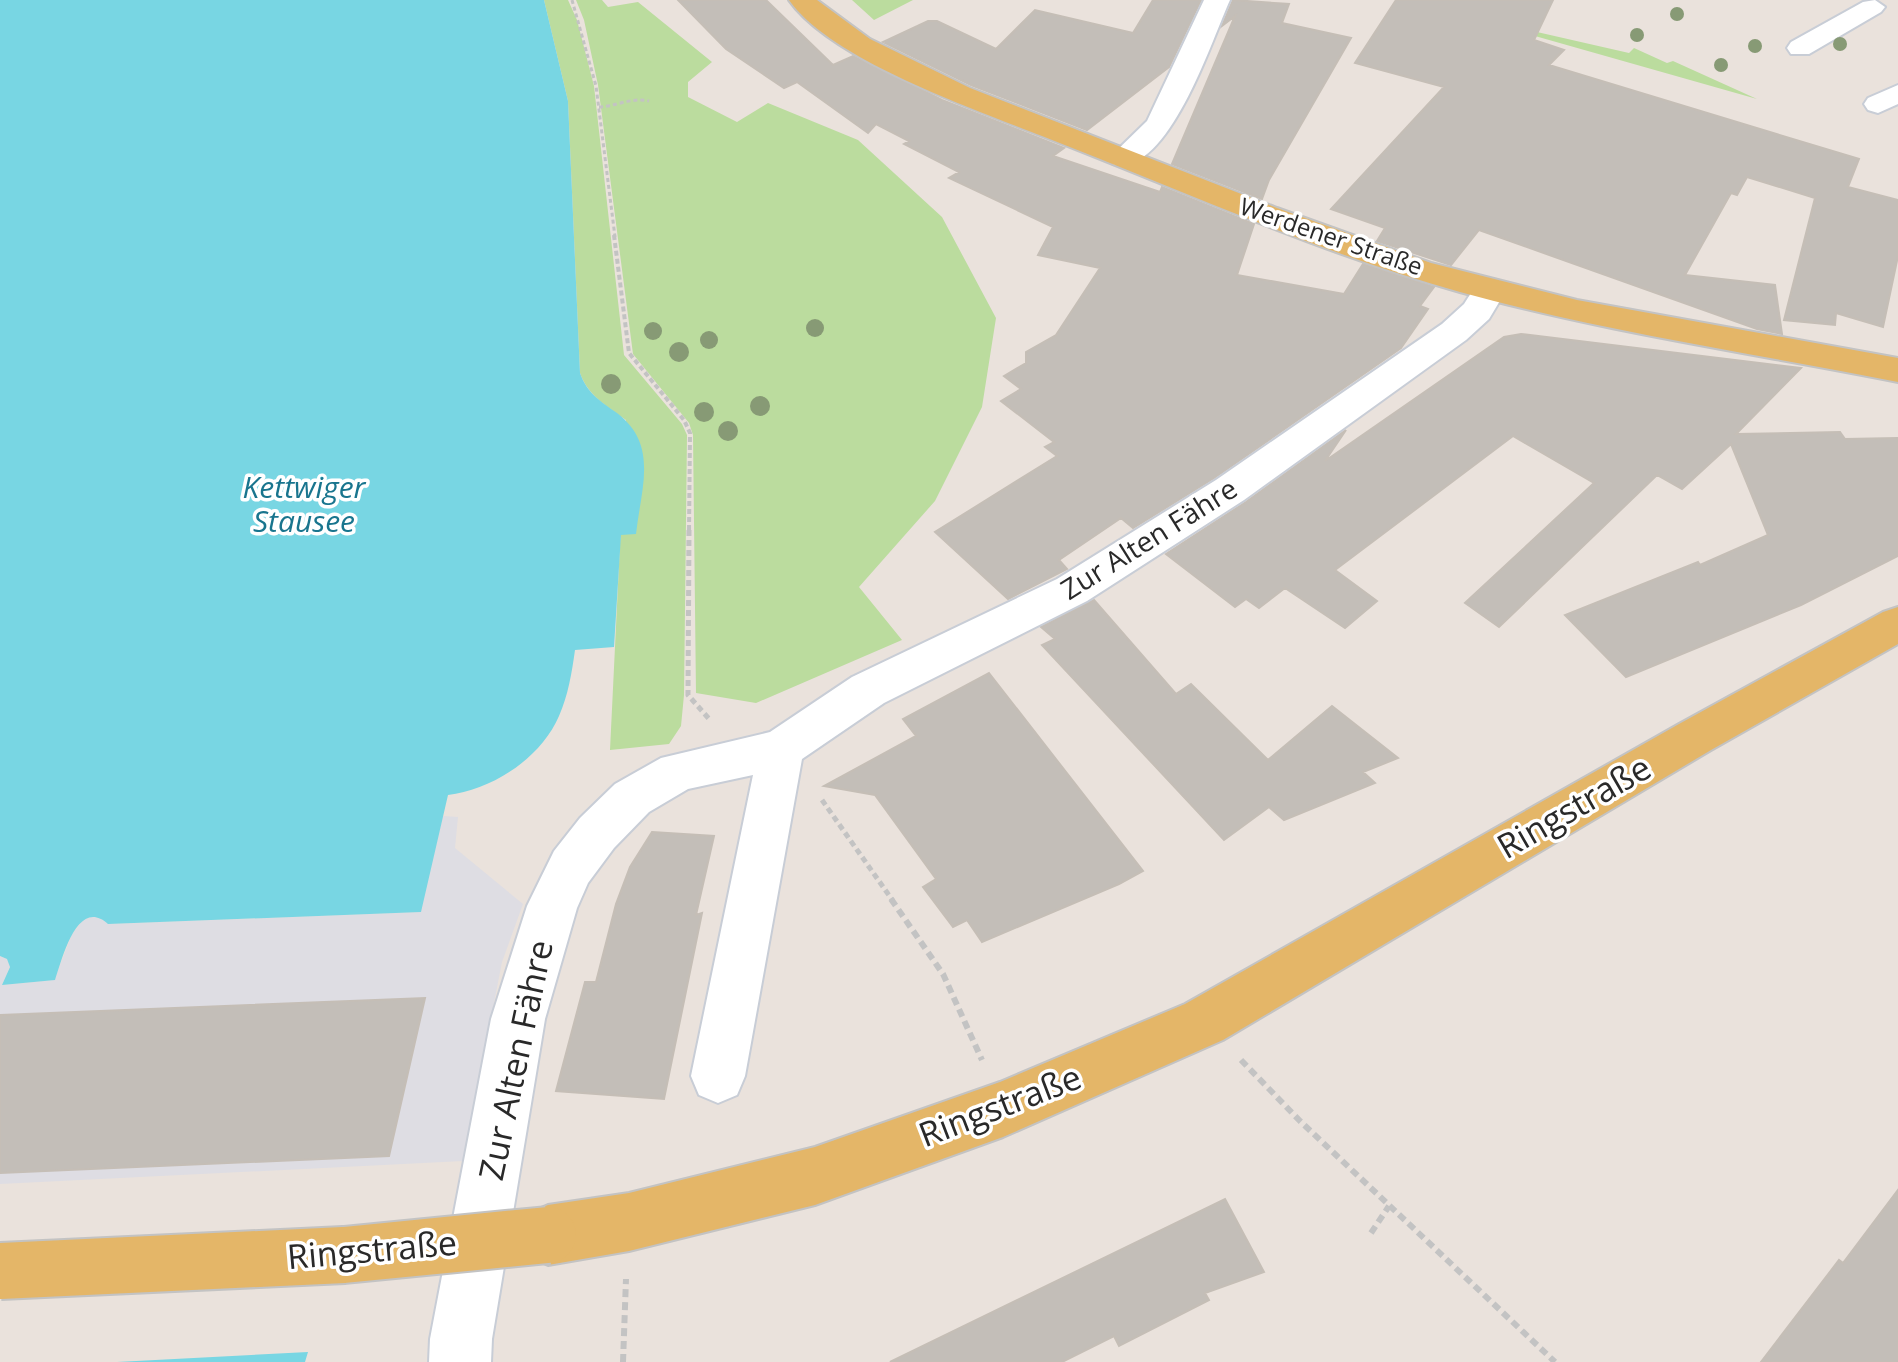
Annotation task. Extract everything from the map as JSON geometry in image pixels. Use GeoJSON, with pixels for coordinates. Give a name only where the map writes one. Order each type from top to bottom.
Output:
{"type":"FeatureCollection","features":[{"type":"Feature","properties":{"kind":"main road","name":"Werdener Straße"},"geometry":{"type":"LineString","coordinates":[[802,0],[821,18],[865,49],[933,81],[1307,231],[1490,289],[1898,370]]}},
{"type":"Feature","properties":{"kind":"main road","name":"Ringstraße"},"geometry":{"type":"LineString","coordinates":[[0,1271],[344,1255],[548,1235],[629,1222],[815,1176],[1003,1109],[1204,1022],[1695,737],[1898,624]]}},
{"type":"Feature","properties":{"kind":"street"},"geometry":{"type":"LineString","coordinates":[[1124,158],[1160,125],[1217,0]]}},
{"type":"Feature","properties":{"kind":"street"},"geometry":{"type":"LineString","coordinates":[[1800,48],[1863,4],[1898,17]]}},
{"type":"Feature","properties":{"kind":"street","name":"Zur Alten Fähre"},"geometry":{"type":"LineString","coordinates":[[460,1362],[461,1339],[518,1019],[552,906],[571,867],[597,833],[632,798],[677,772],[781,749],[868,690],[1072,590],[1230,490],[1454,332],[1477,311],[1490,289]]}},
{"type":"Feature","properties":{"kind":"street"},"geometry":{"type":"LineString","coordinates":[[718,1076],[781,749]]}},
{"type":"Feature","properties":{"kind":"path"},"geometry":{"type":"LineString","coordinates":[[572,0],[580,20],[599,107],[629,353],[684,420],[690,433],[688,695],[711,722],[781,749],[841,824],[943,974],[976,1047]]}},
{"type":"Feature","properties":{"kind":"path"},"geometry":{"type":"LineString","coordinates":[[599,107],[618,106],[636,98],[649,101]]}},
{"type":"Feature","properties":{"kind":"path"},"geometry":{"type":"LineString","coordinates":[[1204,1022],[1300,1121],[1555,1362]]}},
{"type":"Feature","properties":{"kind":"path"},"geometry":{"type":"LineString","coordinates":[[1371,1233],[1389,1206]]}},
{"type":"Feature","properties":{"kind":"path"},"geometry":{"type":"LineString","coordinates":[[623,1337],[623,1362]]}},
{"type":"Feature","properties":{"kind":"shaded area"},"geometry":{"type":"Polygon","coordinates":[[[443,816],[458,817],[455,848],[523,904],[502,962],[463,1161],[0,1184],[0,956],[7,959],[10,966],[2,985],[54,980],[72,934],[83,920],[92,916],[101,917],[109,924],[420,912],[443,816]]]}},
{"type":"Feature","properties":{"kind":"green space"},"geometry":{"type":"Polygon","coordinates":[[[544,0],[568,0],[577,20],[594,86],[624,355],[682,424],[687,435],[684,695],[681,726],[669,744],[610,750],[626,420],[593,394],[580,373],[568,101],[544,0]]]}},
{"type":"Feature","properties":{"kind":"green space"},"geometry":{"type":"Polygon","coordinates":[[[576,0],[602,0],[608,7],[638,2],[712,62],[688,82],[688,97],[737,122],[768,103],[858,140],[942,217],[996,318],[982,407],[935,501],[859,587],[902,640],[756,703],[696,693],[693,435],[689,423],[633,354],[598,85],[584,20],[576,0]]]}},
{"type":"Feature","properties":{"kind":"green space"},"geometry":{"type":"Polygon","coordinates":[[[852,0],[913,0],[874,20],[852,0]]]}},
{"type":"Feature","properties":{"kind":"green space"},"geometry":{"type":"Polygon","coordinates":[[[1537,32],[1629,53],[1634,48],[1667,63],[1673,61],[1757,99],[1535,36],[1537,32]]]}},
{"type":"Feature","properties":{"kind":"water","name":"Kettwiger Stausee"},"geometry":{"type":"Polygon","coordinates":[[[0,0],[544,0],[568,101],[580,373],[590,391],[630,426],[638,439],[643,453],[643,484],[636,534],[621,535],[614,647],[575,650],[559,716],[551,731],[528,758],[498,779],[448,795],[421,912],[108,924],[97,918],[88,918],[72,934],[55,980],[2,985],[10,967],[7,959],[0,956],[0,0]]]}},
{"type":"Feature","properties":{"kind":"water"},"geometry":{"type":"Polygon","coordinates":[[[308,1352],[305,1362],[117,1362],[308,1352]]]}},
{"type":"Feature","properties":{"kind":"building"},"geometry":{"type":"Polygon","coordinates":[[[678,0],[766,0],[833,65],[853,56],[942,100],[1064,148],[1053,156],[1160,192],[1162,187],[1254,224],[1237,275],[1344,294],[1363,264],[1434,287],[1420,306],[1428,309],[1401,348],[1214,478],[1133,528],[1121,518],[1059,560],[1067,569],[1008,599],[935,532],[1057,456],[1045,447],[1054,442],[1001,401],[1021,389],[1004,376],[1026,363],[1026,352],[1056,335],[1100,268],[1038,255],[1053,227],[949,178],[959,172],[904,144],[909,141],[876,124],[868,133],[797,82],[784,88],[726,49],[678,0]]]}},
{"type":"Feature","properties":{"kind":"building"},"geometry":{"type":"Polygon","coordinates":[[[1153,0],[1201,0],[1169,67],[1087,130],[971,85],[883,42],[928,21],[937,21],[996,49],[1035,10],[1133,33],[1153,0]]]}},
{"type":"Feature","properties":{"kind":"building"},"geometry":{"type":"Polygon","coordinates":[[[1233,0],[1289,4],[1282,23],[1351,38],[1269,180],[1262,199],[1172,164],[1235,16],[1222,26],[1233,0]]]}},
{"type":"Feature","properties":{"kind":"building"},"geometry":{"type":"Polygon","coordinates":[[[1396,0],[1553,0],[1534,40],[1564,50],[1549,65],[1859,159],[1848,187],[1898,200],[1898,256],[1883,327],[1836,313],[1835,325],[1784,320],[1815,198],[1747,177],[1737,195],[1731,193],[1685,275],[1775,285],[1782,334],[1757,329],[1479,230],[1451,265],[1377,241],[1385,228],[1331,209],[1444,87],[1355,63],[1396,0]]]}},
{"type":"Feature","properties":{"kind":"building"},"geometry":{"type":"Polygon","coordinates":[[[1521,334],[1801,368],[1736,434],[1840,432],[1845,439],[1898,438],[1898,556],[1801,605],[1626,677],[1565,615],[1698,562],[1700,565],[1768,535],[1731,444],[1682,489],[1657,475],[1499,627],[1465,603],[1594,483],[1513,436],[1335,570],[1377,601],[1345,628],[1285,588],[1259,608],[1246,599],[1235,607],[1166,554],[1246,502],[1346,430],[1325,461],[1504,337],[1521,334]]]}},
{"type":"Feature","properties":{"kind":"building"},"geometry":{"type":"Polygon","coordinates":[[[1094,600],[1176,694],[1191,684],[1268,760],[1332,706],[1398,758],[1363,772],[1375,783],[1284,820],[1269,807],[1224,840],[1042,645],[1055,639],[1041,627],[1094,600]]]}},
{"type":"Feature","properties":{"kind":"building"},"geometry":{"type":"Polygon","coordinates":[[[989,673],[1143,871],[982,942],[967,920],[953,927],[923,887],[936,879],[875,795],[824,786],[916,736],[903,719],[989,673]]]}},
{"type":"Feature","properties":{"kind":"building"},"geometry":{"type":"Polygon","coordinates":[[[652,832],[714,836],[696,915],[702,913],[664,1099],[556,1091],[585,982],[596,982],[616,904],[630,867],[652,832]]]}},
{"type":"Feature","properties":{"kind":"building"},"geometry":{"type":"Polygon","coordinates":[[[425,998],[389,1156],[0,1173],[0,1015],[425,998]]]}},
{"type":"Feature","properties":{"kind":"building"},"geometry":{"type":"Polygon","coordinates":[[[1898,1190],[1898,1362],[1761,1362],[1839,1260],[1843,1263],[1898,1190]]]}},
{"type":"Feature","properties":{"kind":"building"},"geometry":{"type":"Polygon","coordinates":[[[1225,1199],[1264,1272],[1205,1293],[1209,1300],[1119,1346],[1114,1336],[1062,1362],[890,1362],[1225,1199]]]}}]}
